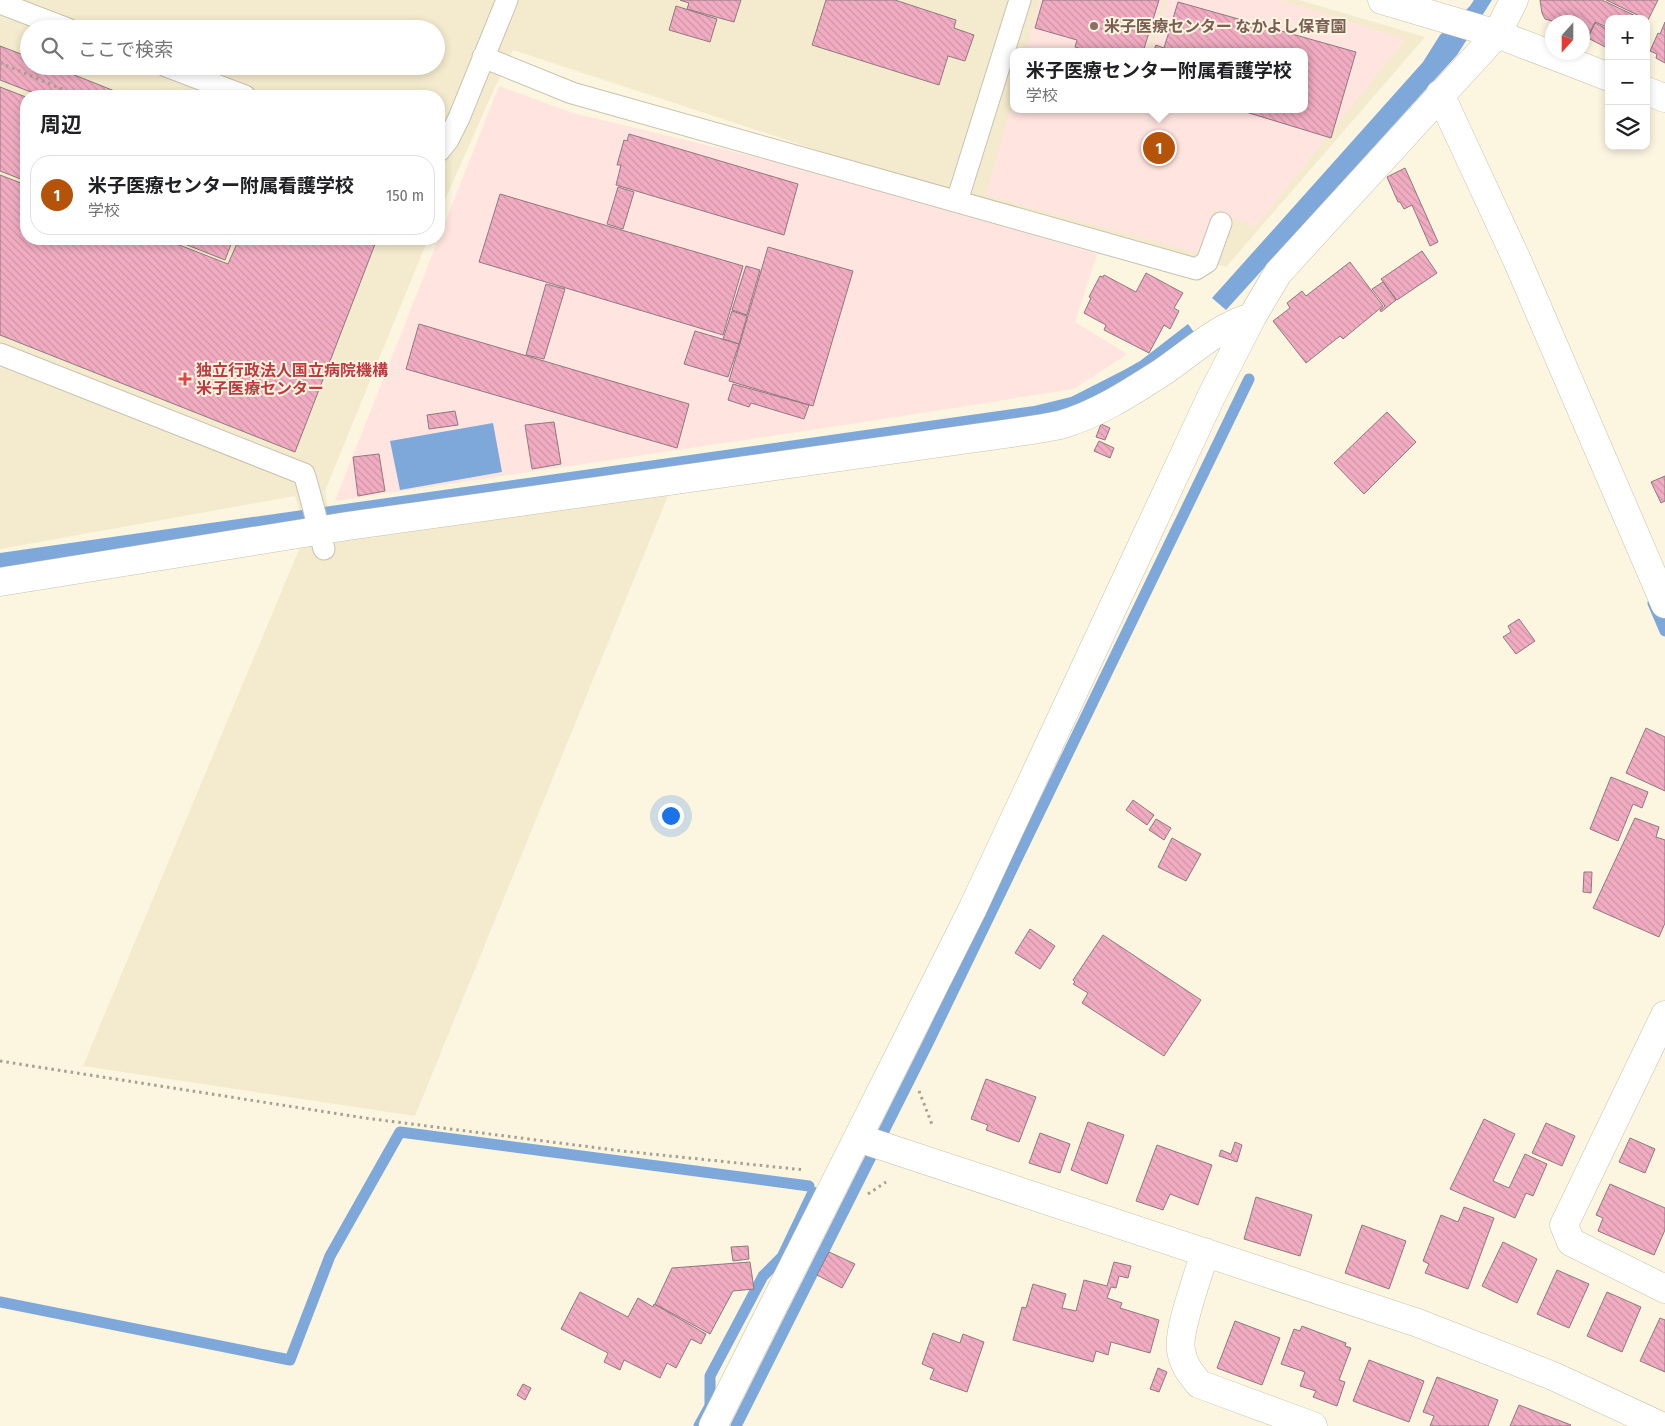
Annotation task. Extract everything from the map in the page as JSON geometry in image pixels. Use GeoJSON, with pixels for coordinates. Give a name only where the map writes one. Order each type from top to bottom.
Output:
{"type":"FeatureCollection","features":[{"type":"Feature","properties":{"kind":"street"},"geometry":{"type":"LineString","coordinates":[[1382,0],[1497,34],[1605,75]]}},
{"type":"Feature","properties":{"kind":"street"},"geometry":{"type":"LineString","coordinates":[[712,1426],[972,910],[1212,397],[1252,317],[1278,273],[1497,34],[1514,0]]}},
{"type":"Feature","properties":{"kind":"street"},"geometry":{"type":"LineString","coordinates":[[1650,92],[1665,98]]}},
{"type":"Feature","properties":{"kind":"street"},"geometry":{"type":"LineString","coordinates":[[1440,94],[1517,260],[1665,604]]}},
{"type":"Feature","properties":{"kind":"street"},"geometry":{"type":"LineString","coordinates":[[0,582],[322,540],[1060,424],[1118,400],[1163,372],[1189,351],[1237,321],[1252,317]]}},
{"type":"Feature","properties":{"kind":"street"},"geometry":{"type":"LineString","coordinates":[[1665,1015],[1564,1225],[1571,1242],[1665,1289]]}},
{"type":"Feature","properties":{"kind":"street"},"geometry":{"type":"LineString","coordinates":[[858,1138],[1418,1323],[1553,1376],[1661,1426]]}},
{"type":"Feature","properties":{"kind":"street"},"geometry":{"type":"LineString","coordinates":[[1205,1252],[1181,1335],[1181,1349],[1187,1369],[1199,1384],[1251,1416],[1312,1426]]}},
{"type":"Feature","properties":{"kind":"lane"},"geometry":{"type":"LineString","coordinates":[[445,144],[459,118],[507,0]]}},
{"type":"Feature","properties":{"kind":"lane"},"geometry":{"type":"LineString","coordinates":[[956,201],[1020,0]]}},
{"type":"Feature","properties":{"kind":"lane"},"geometry":{"type":"LineString","coordinates":[[0,3],[44,20]]}},
{"type":"Feature","properties":{"kind":"lane"},"geometry":{"type":"LineString","coordinates":[[483,57],[572,93],[1196,269],[1207,262],[1221,223]]}},
{"type":"Feature","properties":{"kind":"lane"},"geometry":{"type":"LineString","coordinates":[[190,75],[229,90]]}},
{"type":"Feature","properties":{"kind":"lane"},"geometry":{"type":"LineString","coordinates":[[0,354],[304,474],[322,540]]}},
{"type":"Feature","properties":{"kind":"path"},"geometry":{"type":"LineString","coordinates":[[0,63],[20,71]]}},
{"type":"Feature","properties":{"kind":"path"},"geometry":{"type":"LineString","coordinates":[[29,75],[65,90]]}},
{"type":"Feature","properties":{"kind":"path"},"geometry":{"type":"LineString","coordinates":[[0,1061],[365,1118],[622,1151],[840,1174]]}},
{"type":"Feature","properties":{"kind":"path"},"geometry":{"type":"LineString","coordinates":[[918,1088],[935,1132]]}},
{"type":"Feature","properties":{"kind":"path"},"geometry":{"type":"LineString","coordinates":[[922,1117],[925,1110]]}},
{"type":"Feature","properties":{"kind":"shaded area","name":"独立行政法人国立病院機構 米子医療センター"},"geometry":{"type":"Polygon","coordinates":[[[0,0],[1299,0],[1425,37],[1226,267],[869,167],[513,50],[445,200],[445,90],[20,90],[20,245],[426,245],[325,491],[331,525],[305,529],[295,496],[0,549],[0,0]]]}},
{"type":"Feature","properties":{"kind":"shaded area","name":"米子医療センター なかよし保育園"},"geometry":{"type":"Polygon","coordinates":[[[1040,0],[1163,0],[1148,48],[1027,48],[1040,0]]]}},
{"type":"Feature","properties":{"kind":"shaded area"},"geometry":{"type":"Polygon","coordinates":[[[1168,0],[1281,0],[1405,39],[1255,227],[1214,210],[1197,253],[986,195],[1010,111],[1010,113],[1308,113],[1308,48],[1152,48],[1168,0]]]}},
{"type":"Feature","properties":{"kind":"shaded area"},"geometry":{"type":"Polygon","coordinates":[[[499,86],[573,113],[822,173],[1097,254],[1075,322],[1127,354],[1074,389],[335,501],[436,245],[445,245],[445,223],[499,86]]]}},
{"type":"Feature","properties":{"kind":"shaded area"},"geometry":{"type":"Polygon","coordinates":[[[672,486],[415,1116],[83,1066],[303,540],[672,486]]]}},
{"type":"Feature","properties":{"kind":"water"},"geometry":{"type":"Polygon","coordinates":[[[1474,0],[1492,0],[1457,55],[1226,310],[1212,298],[1423,62],[1440,35],[1474,0]]]}},
{"type":"Feature","properties":{"kind":"water"},"geometry":{"type":"Polygon","coordinates":[[[1188,324],[1197,336],[1145,375],[1052,420],[0,575],[0,553],[1034,406],[1071,397],[1124,370],[1140,361],[1188,324]]]}},
{"type":"Feature","properties":{"kind":"water"},"geometry":{"type":"Polygon","coordinates":[[[493,423],[502,472],[400,490],[390,441],[493,423]]]}},
{"type":"Feature","properties":{"kind":"building"},"geometry":{"type":"Polygon","coordinates":[[[680,0],[741,0],[734,22],[687,9],[689,3],[680,0]]]}},
{"type":"Feature","properties":{"kind":"building"},"geometry":{"type":"Polygon","coordinates":[[[826,0],[895,0],[956,20],[954,28],[974,35],[965,61],[948,56],[939,85],[812,45],[826,0]]]}},
{"type":"Feature","properties":{"kind":"building","name":"米子医療センター なかよし保育園"},"geometry":{"type":"Polygon","coordinates":[[[1043,0],[1159,0],[1144,48],[1078,48],[1075,47],[1077,40],[1035,28],[1043,0]]]}},
{"type":"Feature","properties":{"kind":"building"},"geometry":{"type":"Polygon","coordinates":[[[1540,0],[1602,0],[1634,15],[1605,15],[1605,26],[1595,22],[1590,32],[1590,15],[1545,15],[1545,19],[1540,0]]]}},
{"type":"Feature","properties":{"kind":"building"},"geometry":{"type":"Polygon","coordinates":[[[1606,0],[1658,0],[1650,16],[1638,15],[1606,0]]]}},
{"type":"Feature","properties":{"kind":"building"},"geometry":{"type":"Polygon","coordinates":[[[1178,2],[1356,52],[1331,138],[1249,113],[1308,113],[1308,48],[1164,48],[1178,2]]]}},
{"type":"Feature","properties":{"kind":"building"},"geometry":{"type":"Polygon","coordinates":[[[676,6],[717,19],[710,42],[669,30],[676,6]]]}},
{"type":"Feature","properties":{"kind":"building"},"geometry":{"type":"Polygon","coordinates":[[[1665,22],[1665,63],[1656,58],[1657,54],[1650,51],[1658,33],[1660,34],[1665,22]]]}},
{"type":"Feature","properties":{"kind":"building"},"geometry":{"type":"Polygon","coordinates":[[[1595,23],[1605,28],[1605,47],[1590,39],[1590,34],[1595,23]]]}},
{"type":"Feature","properties":{"kind":"building"},"geometry":{"type":"Polygon","coordinates":[[[0,46],[20,54],[20,75],[74,75],[112,90],[26,90],[0,80],[0,46]]]}},
{"type":"Feature","properties":{"kind":"building"},"geometry":{"type":"Polygon","coordinates":[[[0,87],[20,95],[20,179],[0,171],[0,87]]]}},
{"type":"Feature","properties":{"kind":"building"},"geometry":{"type":"Polygon","coordinates":[[[629,134],[798,184],[784,235],[616,185],[621,165],[617,165],[624,140],[627,141],[629,134]]]}},
{"type":"Feature","properties":{"kind":"building"},"geometry":{"type":"Polygon","coordinates":[[[1405,168],[1438,242],[1430,246],[1412,205],[1404,209],[1400,202],[1398,202],[1387,177],[1405,168]]]}},
{"type":"Feature","properties":{"kind":"building"},"geometry":{"type":"Polygon","coordinates":[[[0,175],[20,183],[20,245],[179,245],[228,264],[236,245],[375,245],[295,452],[0,335],[0,175]]]}},
{"type":"Feature","properties":{"kind":"building"},"geometry":{"type":"Polygon","coordinates":[[[618,187],[634,192],[623,229],[607,224],[618,187]]]}},
{"type":"Feature","properties":{"kind":"building"},"geometry":{"type":"Polygon","coordinates":[[[500,194],[743,266],[723,335],[479,262],[500,194]]]}},
{"type":"Feature","properties":{"kind":"building"},"geometry":{"type":"Polygon","coordinates":[[[187,245],[231,245],[225,260],[187,245]]]}},
{"type":"Feature","properties":{"kind":"building"},"geometry":{"type":"Polygon","coordinates":[[[768,247],[853,271],[813,406],[729,381],[768,247]]]}},
{"type":"Feature","properties":{"kind":"building"},"geometry":{"type":"Polygon","coordinates":[[[1422,251],[1437,273],[1397,300],[1381,279],[1422,251]]]}},
{"type":"Feature","properties":{"kind":"building"},"geometry":{"type":"Polygon","coordinates":[[[1350,262],[1383,306],[1343,339],[1340,336],[1306,363],[1273,321],[1290,308],[1287,303],[1302,291],[1306,296],[1350,262]]]}},
{"type":"Feature","properties":{"kind":"building"},"geometry":{"type":"Polygon","coordinates":[[[746,266],[760,270],[747,315],[732,310],[746,266]]]}},
{"type":"Feature","properties":{"kind":"building"},"geometry":{"type":"Polygon","coordinates":[[[1146,273],[1183,293],[1174,308],[1179,311],[1170,329],[1164,325],[1149,353],[1104,330],[1106,325],[1084,313],[1091,298],[1089,297],[1100,276],[1103,277],[1104,275],[1136,292],[1146,273]]]}},
{"type":"Feature","properties":{"kind":"building"},"geometry":{"type":"Polygon","coordinates":[[[1383,282],[1396,300],[1381,312],[1380,310],[1385,306],[1372,289],[1383,282]]]}},
{"type":"Feature","properties":{"kind":"building"},"geometry":{"type":"Polygon","coordinates":[[[546,284],[565,289],[544,359],[526,355],[546,284]]]}},
{"type":"Feature","properties":{"kind":"building"},"geometry":{"type":"Polygon","coordinates":[[[732,311],[747,316],[739,344],[723,339],[732,311]]]}},
{"type":"Feature","properties":{"kind":"building"},"geometry":{"type":"Polygon","coordinates":[[[419,324],[689,404],[677,448],[406,369],[419,324]]]}},
{"type":"Feature","properties":{"kind":"building"},"geometry":{"type":"Polygon","coordinates":[[[695,331],[739,344],[728,377],[684,364],[695,331]]]}},
{"type":"Feature","properties":{"kind":"building"},"geometry":{"type":"Polygon","coordinates":[[[733,384],[809,405],[804,419],[751,403],[749,407],[728,400],[733,384]]]}},
{"type":"Feature","properties":{"kind":"building"},"geometry":{"type":"Polygon","coordinates":[[[455,411],[458,425],[429,429],[427,415],[455,411]]]}},
{"type":"Feature","properties":{"kind":"building"},"geometry":{"type":"Polygon","coordinates":[[[1387,412],[1416,442],[1364,494],[1334,463],[1387,412]]]}},
{"type":"Feature","properties":{"kind":"building"},"geometry":{"type":"Polygon","coordinates":[[[554,422],[561,464],[532,469],[525,425],[554,422]]]}},
{"type":"Feature","properties":{"kind":"building"},"geometry":{"type":"Polygon","coordinates":[[[1101,424],[1110,428],[1105,440],[1096,437],[1101,424]]]}},
{"type":"Feature","properties":{"kind":"building"},"geometry":{"type":"Polygon","coordinates":[[[1099,441],[1114,448],[1110,458],[1094,451],[1099,441]]]}},
{"type":"Feature","properties":{"kind":"building"},"geometry":{"type":"Polygon","coordinates":[[[379,454],[385,491],[358,496],[353,457],[379,454]]]}},
{"type":"Feature","properties":{"kind":"building"},"geometry":{"type":"Polygon","coordinates":[[[1665,476],[1665,501],[1661,503],[1651,482],[1665,476]]]}},
{"type":"Feature","properties":{"kind":"building"},"geometry":{"type":"Polygon","coordinates":[[[1519,619],[1535,641],[1516,654],[1503,637],[1511,632],[1508,626],[1519,619]]]}},
{"type":"Feature","properties":{"kind":"building"},"geometry":{"type":"Polygon","coordinates":[[[1646,728],[1665,737],[1665,791],[1626,773],[1646,728]]]}},
{"type":"Feature","properties":{"kind":"building"},"geometry":{"type":"Polygon","coordinates":[[[1611,777],[1648,792],[1642,808],[1633,804],[1618,841],[1590,829],[1611,777]]]}},
{"type":"Feature","properties":{"kind":"building"},"geometry":{"type":"Polygon","coordinates":[[[1133,800],[1154,815],[1147,825],[1126,810],[1133,800]]]}},
{"type":"Feature","properties":{"kind":"building"},"geometry":{"type":"Polygon","coordinates":[[[1635,818],[1659,827],[1656,837],[1665,840],[1665,923],[1659,937],[1593,908],[1635,818]]]}},
{"type":"Feature","properties":{"kind":"building"},"geometry":{"type":"Polygon","coordinates":[[[1156,819],[1171,828],[1164,840],[1149,830],[1156,819]]]}},
{"type":"Feature","properties":{"kind":"building"},"geometry":{"type":"Polygon","coordinates":[[[1172,838],[1201,854],[1186,881],[1158,867],[1172,838]]]}},
{"type":"Feature","properties":{"kind":"building"},"geometry":{"type":"Polygon","coordinates":[[[1584,872],[1592,872],[1591,893],[1583,892],[1584,872]]]}},
{"type":"Feature","properties":{"kind":"building"},"geometry":{"type":"Polygon","coordinates":[[[1030,929],[1055,946],[1040,969],[1015,953],[1030,929]]]}},
{"type":"Feature","properties":{"kind":"building"},"geometry":{"type":"Polygon","coordinates":[[[1103,935],[1201,1000],[1164,1056],[1082,1003],[1088,993],[1073,984],[1075,982],[1073,980],[1103,935]]]}},
{"type":"Feature","properties":{"kind":"building"},"geometry":{"type":"Polygon","coordinates":[[[986,1079],[1036,1097],[1019,1142],[986,1130],[988,1125],[971,1119],[986,1079]]]}},
{"type":"Feature","properties":{"kind":"building"},"geometry":{"type":"Polygon","coordinates":[[[1484,1119],[1515,1134],[1493,1181],[1509,1188],[1525,1154],[1547,1164],[1533,1196],[1526,1193],[1515,1218],[1450,1189],[1484,1119]]]}},
{"type":"Feature","properties":{"kind":"building"},"geometry":{"type":"Polygon","coordinates":[[[1088,1122],[1124,1135],[1107,1184],[1071,1170],[1088,1122]]]}},
{"type":"Feature","properties":{"kind":"building"},"geometry":{"type":"Polygon","coordinates":[[[1546,1123],[1575,1136],[1562,1166],[1532,1153],[1546,1123]]]}},
{"type":"Feature","properties":{"kind":"building"},"geometry":{"type":"Polygon","coordinates":[[[1040,1133],[1070,1144],[1060,1173],[1029,1163],[1040,1133]]]}},
{"type":"Feature","properties":{"kind":"building"},"geometry":{"type":"Polygon","coordinates":[[[1630,1138],[1655,1149],[1645,1173],[1619,1162],[1630,1138]]]}},
{"type":"Feature","properties":{"kind":"building"},"geometry":{"type":"Polygon","coordinates":[[[1235,1142],[1242,1145],[1237,1162],[1219,1156],[1221,1150],[1231,1154],[1235,1142]]]}},
{"type":"Feature","properties":{"kind":"building"},"geometry":{"type":"Polygon","coordinates":[[[1157,1145],[1212,1165],[1198,1205],[1170,1194],[1163,1210],[1136,1201],[1157,1145]]]}},
{"type":"Feature","properties":{"kind":"building"},"geometry":{"type":"Polygon","coordinates":[[[1610,1184],[1665,1208],[1665,1230],[1654,1255],[1598,1231],[1603,1218],[1596,1215],[1610,1184]]]}},
{"type":"Feature","properties":{"kind":"building"},"geometry":{"type":"Polygon","coordinates":[[[1256,1197],[1312,1215],[1300,1256],[1244,1239],[1256,1197]]]}},
{"type":"Feature","properties":{"kind":"building"},"geometry":{"type":"Polygon","coordinates":[[[1464,1207],[1494,1218],[1468,1289],[1425,1273],[1429,1264],[1423,1261],[1441,1215],[1458,1222],[1464,1207]]]}},
{"type":"Feature","properties":{"kind":"building"},"geometry":{"type":"Polygon","coordinates":[[[1362,1225],[1406,1241],[1389,1289],[1345,1273],[1362,1225]]]}},
{"type":"Feature","properties":{"kind":"building"},"geometry":{"type":"Polygon","coordinates":[[[1503,1242],[1537,1259],[1517,1303],[1482,1286],[1503,1242]]]}},
{"type":"Feature","properties":{"kind":"building"},"geometry":{"type":"Polygon","coordinates":[[[748,1246],[749,1259],[733,1261],[731,1247],[748,1246]]]}},
{"type":"Feature","properties":{"kind":"building"},"geometry":{"type":"Polygon","coordinates":[[[829,1252],[855,1264],[842,1288],[817,1275],[829,1252]]]}},
{"type":"Feature","properties":{"kind":"building"},"geometry":{"type":"Polygon","coordinates":[[[750,1262],[754,1289],[733,1291],[710,1334],[655,1304],[672,1268],[750,1262]]]}},
{"type":"Feature","properties":{"kind":"building"},"geometry":{"type":"Polygon","coordinates":[[[1114,1262],[1131,1266],[1128,1278],[1119,1276],[1116,1288],[1111,1287],[1107,1298],[1122,1303],[1120,1308],[1159,1320],[1150,1353],[1111,1342],[1108,1355],[1096,1351],[1093,1362],[1013,1340],[1022,1307],[1026,1308],[1033,1284],[1066,1294],[1062,1308],[1076,1311],[1084,1280],[1107,1286],[1114,1262]]]}},
{"type":"Feature","properties":{"kind":"building"},"geometry":{"type":"Polygon","coordinates":[[[1557,1270],[1589,1284],[1569,1328],[1537,1314],[1557,1270]]]}},
{"type":"Feature","properties":{"kind":"building"},"geometry":{"type":"Polygon","coordinates":[[[580,1292],[628,1317],[638,1298],[653,1307],[654,1304],[706,1334],[701,1344],[691,1339],[676,1368],[667,1363],[660,1378],[624,1360],[620,1370],[604,1362],[608,1353],[561,1329],[580,1292]]]}},
{"type":"Feature","properties":{"kind":"building"},"geometry":{"type":"Polygon","coordinates":[[[1607,1292],[1641,1307],[1622,1352],[1587,1336],[1607,1292]]]}},
{"type":"Feature","properties":{"kind":"building"},"geometry":{"type":"Polygon","coordinates":[[[1660,1318],[1665,1320],[1665,1372],[1640,1361],[1660,1318]]]}},
{"type":"Feature","properties":{"kind":"building"},"geometry":{"type":"Polygon","coordinates":[[[1235,1321],[1280,1338],[1262,1385],[1217,1368],[1235,1321]]]}},
{"type":"Feature","properties":{"kind":"building"},"geometry":{"type":"Polygon","coordinates":[[[1302,1326],[1346,1343],[1345,1346],[1351,1348],[1339,1380],[1345,1382],[1337,1406],[1313,1397],[1316,1391],[1300,1386],[1305,1372],[1281,1364],[1294,1329],[1300,1331],[1302,1326]]]}},
{"type":"Feature","properties":{"kind":"building"},"geometry":{"type":"Polygon","coordinates":[[[933,1333],[960,1343],[963,1334],[984,1342],[967,1392],[930,1379],[934,1369],[922,1364],[933,1333]]]}},
{"type":"Feature","properties":{"kind":"building"},"geometry":{"type":"Polygon","coordinates":[[[1369,1360],[1424,1381],[1409,1422],[1353,1401],[1369,1360]]]}},
{"type":"Feature","properties":{"kind":"building"},"geometry":{"type":"Polygon","coordinates":[[[1158,1368],[1167,1372],[1159,1392],[1150,1389],[1158,1368]]]}},
{"type":"Feature","properties":{"kind":"building"},"geometry":{"type":"Polygon","coordinates":[[[1437,1377],[1498,1400],[1488,1426],[1430,1426],[1434,1416],[1423,1412],[1437,1377]]]}},
{"type":"Feature","properties":{"kind":"building"},"geometry":{"type":"Polygon","coordinates":[[[523,1384],[531,1388],[525,1400],[517,1395],[523,1384]]]}},
{"type":"Feature","properties":{"kind":"building"},"geometry":{"type":"Polygon","coordinates":[[[1519,1405],[1571,1425],[1510,1426],[1519,1405]]]}},
{"type":"Feature","properties":{"kind":"waterway"},"geometry":{"type":"LineString","coordinates":[[736,1426],[928,1043],[1249,379]]}},
{"type":"Feature","properties":{"kind":"waterway"},"geometry":{"type":"LineString","coordinates":[[1653,603],[1665,631]]}},
{"type":"Feature","properties":{"kind":"waterway"},"geometry":{"type":"LineString","coordinates":[[0,1302],[290,1360],[330,1256],[400,1132],[809,1186]]}},
{"type":"Feature","properties":{"kind":"waterway"},"geometry":{"type":"LineString","coordinates":[[699,1426],[710,1406],[710,1376],[763,1276],[782,1257],[813,1192]]}},
{"type":"Feature","properties":{"kind":"place","name":"米子医療センター なかよし保育園"},"geometry":{"type":"Point","coordinates":[1094,26]}},
{"type":"Feature","properties":{"kind":"place","name":"米子医療センター附属看護学校"},"geometry":{"type":"Point","coordinates":[1159,148]}},
{"type":"Feature","properties":{"kind":"place","name":"独立行政法人国立病院機構 米子医療センター"},"geometry":{"type":"Point","coordinates":[185,379]}}]}
